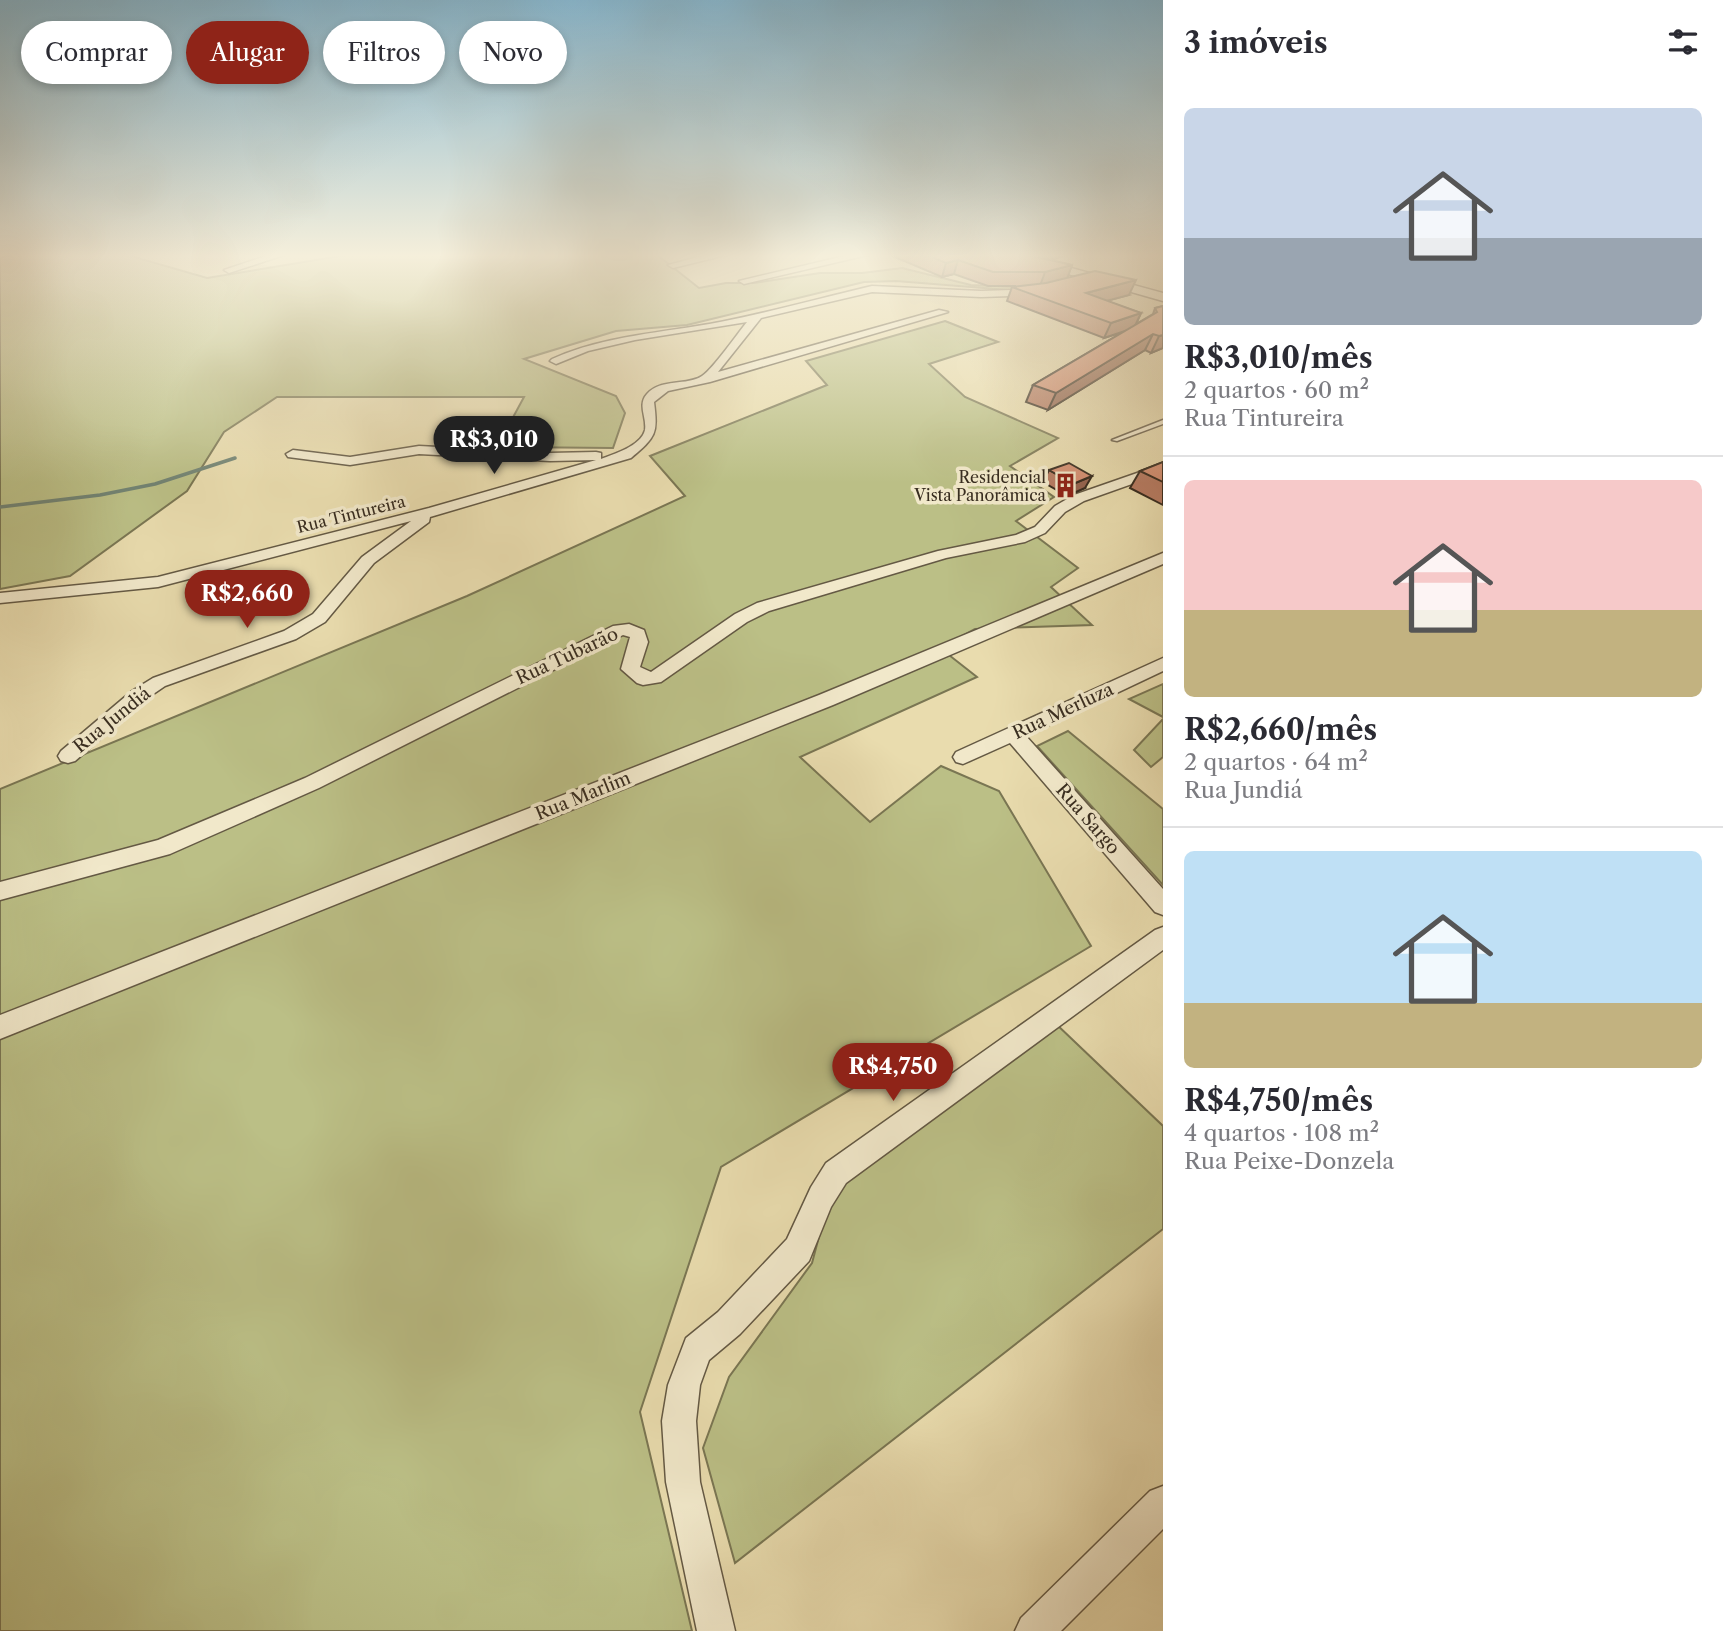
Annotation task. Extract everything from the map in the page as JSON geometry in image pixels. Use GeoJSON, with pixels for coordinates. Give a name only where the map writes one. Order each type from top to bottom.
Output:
{"type":"FeatureCollection","features":[{"type":"Feature","properties":{"kind":"street"},"geometry":{"type":"LineString","coordinates":[[556,361],[584,349],[635,337],[683,330]]}},
{"type":"Feature","properties":{"kind":"street"},"geometry":{"type":"LineString","coordinates":[[706,379],[746,330]]}},
{"type":"Feature","properties":{"kind":"street","name":"Rua Tintureira"},"geometry":{"type":"LineString","coordinates":[[0,598],[158,582],[434,511],[626,455],[645,440],[651,430],[648,402],[652,395],[678,384],[706,379],[879,330]]}},
{"type":"Feature","properties":{"kind":"street"},"geometry":{"type":"LineString","coordinates":[[293,454],[350,461],[419,450],[550,457],[626,455]]}},
{"type":"Feature","properties":{"kind":"street","name":"Rua Tubarão"},"geometry":{"type":"LineString","coordinates":[[0,891],[162,848],[324,777],[619,629],[629,629],[638,634],[639,642],[630,669],[643,678],[655,678],[732,624],[764,607],[943,554],[1020,540],[1040,530],[1060,509],[1079,498],[1163,468]]}},
{"type":"Feature","properties":{"kind":"street","name":"Rua Jundiá"},"geometry":{"type":"LineString","coordinates":[[68,756],[139,695],[159,682],[290,635],[319,618],[368,560],[434,511]]}},
{"type":"Feature","properties":{"kind":"street","name":"Rua Marlim"},"geometry":{"type":"LineString","coordinates":[[0,1027],[813,705],[1163,558]]}},
{"type":"Feature","properties":{"kind":"street","name":"Rua Merluza"},"geometry":{"type":"LineString","coordinates":[[963,757],[1163,664]]}},
{"type":"Feature","properties":{"kind":"street","name":"Rua Sargo"},"geometry":{"type":"LineString","coordinates":[[1013,734],[1163,905]]}},
{"type":"Feature","properties":{"kind":"street"},"geometry":{"type":"LineString","coordinates":[[716,1631],[683,1482],[678,1421],[684,1385],[697,1349],[729,1324],[798,1250],[821,1197],[836,1173],[1163,937]]}},
{"type":"Feature","properties":{"kind":"street"},"geometry":{"type":"LineString","coordinates":[[1034,1631],[1163,1504]]}},
{"type":"Feature","properties":{"kind":"lane"},"geometry":{"type":"LineString","coordinates":[[1115,440],[1163,422]]}},
{"type":"Feature","properties":{"kind":"green space"},"geometry":{"type":"Polygon","coordinates":[[[0,330],[626,330],[524,359],[616,396],[625,413],[613,448],[497,447],[524,397],[277,397],[224,432],[187,491],[70,576],[0,589],[0,330]]]}},
{"type":"Feature","properties":{"kind":"green space"},"geometry":{"type":"Polygon","coordinates":[[[913,330],[968,330],[998,342],[929,364],[965,397],[1058,438],[1010,466],[1054,497],[1016,521],[1078,568],[1051,587],[1092,625],[975,629],[940,648],[977,677],[800,757],[870,822],[941,766],[999,791],[1091,946],[721,1167],[640,1412],[692,1631],[0,1631],[0,789],[467,596],[685,496],[650,456],[827,385],[806,361],[913,330]]]}},
{"type":"Feature","properties":{"kind":"green space"},"geometry":{"type":"Polygon","coordinates":[[[1163,684],[1163,717],[1129,699],[1163,684]]]}},
{"type":"Feature","properties":{"kind":"green space"},"geometry":{"type":"Polygon","coordinates":[[[1163,719],[1163,757],[1151,767],[1134,750],[1163,719]]]}},
{"type":"Feature","properties":{"kind":"green space"},"geometry":{"type":"Polygon","coordinates":[[[1068,731],[1163,809],[1163,885],[1037,746],[1068,731]]]}},
{"type":"Feature","properties":{"kind":"green space"},"geometry":{"type":"Polygon","coordinates":[[[1054,1022],[1163,1126],[1163,1229],[735,1563],[703,1448],[729,1377],[812,1263],[834,1180],[1054,1022]]]}},
{"type":"Feature","properties":{"kind":"building"},"geometry":{"type":"Polygon","coordinates":[[[1126,330],[1163,330],[1163,335],[1153,334],[1056,393],[1033,385],[1126,330]]]}},
{"type":"Feature","properties":{"kind":"building"},"geometry":{"type":"Polygon","coordinates":[[[1163,462],[1163,482],[1140,471],[1163,462]]]}},
{"type":"Feature","properties":{"kind":"building"},"geometry":{"type":"Polygon","coordinates":[[[1069,463],[1092,476],[1073,484],[1049,470],[1069,463]]]}},
{"type":"Feature","properties":{"kind":"waterway"},"geometry":{"type":"LineString","coordinates":[[0,507],[100,495],[155,484],[235,458]]}},
{"type":"Feature","properties":{"kind":"place","name":"Residencial Vista Panorâmica"},"geometry":{"type":"Point","coordinates":[1066,486]}}]}
